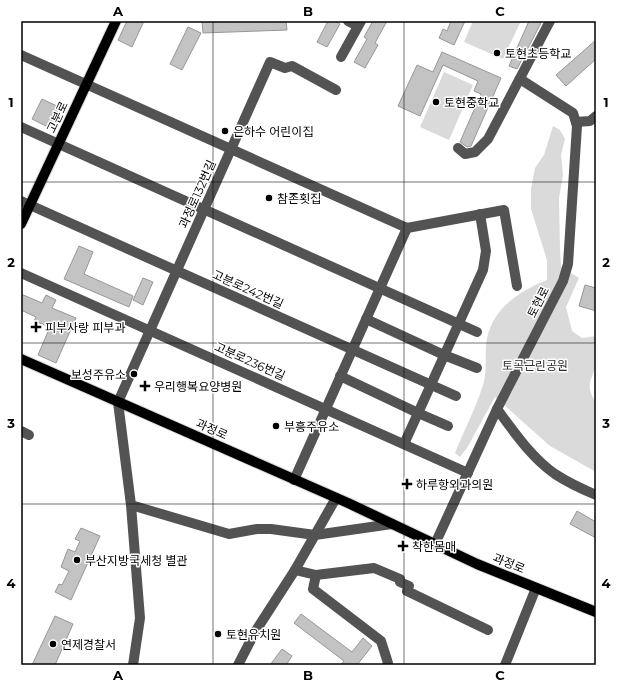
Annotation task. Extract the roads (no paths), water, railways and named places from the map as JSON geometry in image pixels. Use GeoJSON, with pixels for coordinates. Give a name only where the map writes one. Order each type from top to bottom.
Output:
{"type":"FeatureCollection","features":[{"type":"Feature","properties":{"kind":"main road","name":"고분로"},"geometry":{"type":"LineString","coordinates":[[21,224],[26,203],[58,144],[116,21]]}},
{"type":"Feature","properties":{"kind":"main road","name":"과정로"},"geometry":{"type":"LineString","coordinates":[[21,359],[336,498],[477,564],[596,612]]}},
{"type":"Feature","properties":{"kind":"street"},"geometry":{"type":"LineString","coordinates":[[341,57],[360,24],[348,21]]}},
{"type":"Feature","properties":{"kind":"street"},"geometry":{"type":"LineString","coordinates":[[458,148],[465,154],[475,152],[484,144],[492,133],[550,21]]}},
{"type":"Feature","properties":{"kind":"street"},"geometry":{"type":"LineString","coordinates":[[21,55],[407,228],[504,210],[517,286]]}},
{"type":"Feature","properties":{"kind":"street","name":"과정로132번길"},"geometry":{"type":"LineString","coordinates":[[118,402],[270,62],[286,68],[292,66],[336,90]]}},
{"type":"Feature","properties":{"kind":"street"},"geometry":{"type":"LineString","coordinates":[[520,79],[573,113],[576,122],[590,121],[596,116]]}},
{"type":"Feature","properties":{"kind":"street","name":"토현로"},"geometry":{"type":"LineString","coordinates":[[435,544],[498,409],[563,281],[568,264],[577,126],[576,122]]}},
{"type":"Feature","properties":{"kind":"street"},"geometry":{"type":"LineString","coordinates":[[21,127],[477,332]]}},
{"type":"Feature","properties":{"kind":"street","name":"고분로242번길"},"geometry":{"type":"LineString","coordinates":[[26,203],[456,396]]}},
{"type":"Feature","properties":{"kind":"street"},"geometry":{"type":"LineString","coordinates":[[404,444],[483,270],[486,251],[480,214]]}},
{"type":"Feature","properties":{"kind":"street"},"geometry":{"type":"LineString","coordinates":[[294,480],[407,228]]}},
{"type":"Feature","properties":{"kind":"street","name":"고분로236번길"},"geometry":{"type":"LineString","coordinates":[[21,273],[468,473]]}},
{"type":"Feature","properties":{"kind":"street"},"geometry":{"type":"LineString","coordinates":[[366,319],[444,355],[477,368]]}},
{"type":"Feature","properties":{"kind":"street"},"geometry":{"type":"LineString","coordinates":[[340,376],[448,426]]}},
{"type":"Feature","properties":{"kind":"street"},"geometry":{"type":"LineString","coordinates":[[118,402],[131,505],[140,618],[134,665]]}},
{"type":"Feature","properties":{"kind":"street"},"geometry":{"type":"LineString","coordinates":[[498,409],[518,437],[550,470],[562,478],[596,495]]}},
{"type":"Feature","properties":{"kind":"street"},"geometry":{"type":"LineString","coordinates":[[238,665],[255,632],[295,570],[336,498]]}},
{"type":"Feature","properties":{"kind":"street"},"geometry":{"type":"LineString","coordinates":[[131,505],[229,534],[271,528],[315,535],[392,524]]}},
{"type":"Feature","properties":{"kind":"street"},"geometry":{"type":"LineString","coordinates":[[295,570],[316,575],[374,568],[400,579],[400,582],[409,586],[408,591],[488,630]]}},
{"type":"Feature","properties":{"kind":"street"},"geometry":{"type":"LineString","coordinates":[[316,575],[313,589],[381,641],[388,663],[387,665]]}},
{"type":"Feature","properties":{"kind":"street"},"geometry":{"type":"LineString","coordinates":[[507,665],[536,588]]}},
{"type":"Feature","properties":{"kind":"place","name":"토현초등학교"},"geometry":{"type":"Point","coordinates":[497,53]}},
{"type":"Feature","properties":{"kind":"place","name":"토현중학교"},"geometry":{"type":"Point","coordinates":[436,102]}},
{"type":"Feature","properties":{"kind":"place","name":"은하수 어린이집"},"geometry":{"type":"Point","coordinates":[225,131]}},
{"type":"Feature","properties":{"kind":"place","name":"참존횟집"},"geometry":{"type":"Point","coordinates":[269,198]}},
{"type":"Feature","properties":{"kind":"place","name":"피부사랑 피부과"},"geometry":{"type":"Point","coordinates":[36,327]}},
{"type":"Feature","properties":{"kind":"place","name":"보성주유소"},"geometry":{"type":"Point","coordinates":[134,374]}},
{"type":"Feature","properties":{"kind":"place","name":"우리행복요양병원"},"geometry":{"type":"Point","coordinates":[145,386]}},
{"type":"Feature","properties":{"kind":"place","name":"부흥주유소"},"geometry":{"type":"Point","coordinates":[276,426]}},
{"type":"Feature","properties":{"kind":"place","name":"하루항외과의원"},"geometry":{"type":"Point","coordinates":[407,484]}},
{"type":"Feature","properties":{"kind":"place","name":"착한몸매"},"geometry":{"type":"Point","coordinates":[403,546]}},
{"type":"Feature","properties":{"kind":"place","name":"부산지방국세청 별관"},"geometry":{"type":"Point","coordinates":[77,560]}},
{"type":"Feature","properties":{"kind":"place","name":"토현유치원"},"geometry":{"type":"Point","coordinates":[218,634]}},
{"type":"Feature","properties":{"kind":"place","name":"연제경찰서"},"geometry":{"type":"Point","coordinates":[53,644]}},
{"type":"Feature","properties":{"kind":"park label","name":"토곡근린공원"},"geometry":{"type":"Point","coordinates":[535,365]}}]}
